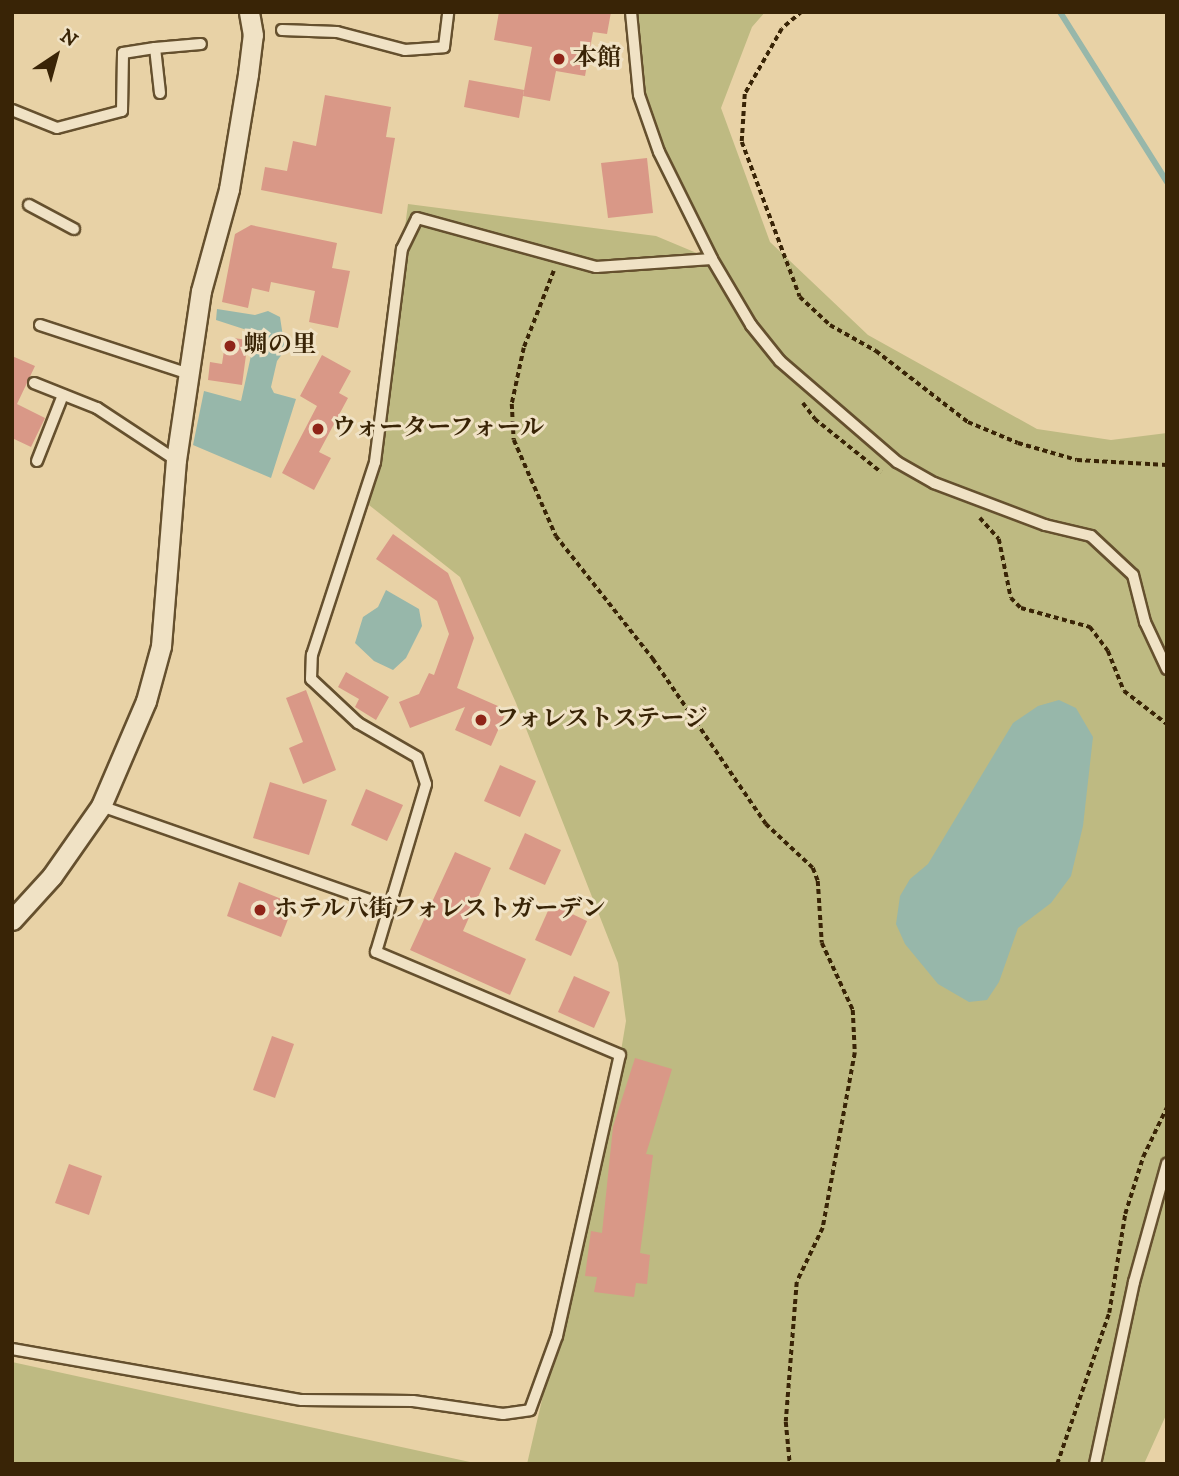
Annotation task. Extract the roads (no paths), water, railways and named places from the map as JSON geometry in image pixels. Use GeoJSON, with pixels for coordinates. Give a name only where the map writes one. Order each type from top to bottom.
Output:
{"type":"FeatureCollection","features":[{"type":"Feature","properties":{"kind":"street"},"geometry":{"type":"LineString","coordinates":[[12,920],[52,876],[101,806],[146,701],[161,646],[176,460],[201,291],[229,189],[246,87],[253,35],[249,12]]}},
{"type":"Feature","properties":{"kind":"lane"},"geometry":{"type":"LineString","coordinates":[[282,30],[337,32],[405,50],[443,47],[448,12]]}},
{"type":"Feature","properties":{"kind":"lane"},"geometry":{"type":"LineString","coordinates":[[631,12],[639,95],[659,152],[712,259],[751,326],[780,361],[897,462],[934,483],[1045,525],[1091,536],[1133,575],[1145,622],[1167,669]]}},
{"type":"Feature","properties":{"kind":"lane"},"geometry":{"type":"LineString","coordinates":[[12,110],[57,128],[122,111],[123,53],[201,44]]}},
{"type":"Feature","properties":{"kind":"lane"},"geometry":{"type":"LineString","coordinates":[[155,48],[160,93]]}},
{"type":"Feature","properties":{"kind":"lane"},"geometry":{"type":"LineString","coordinates":[[29,205],[74,229]]}},
{"type":"Feature","properties":{"kind":"lane"},"geometry":{"type":"LineString","coordinates":[[12,1349],[302,1399],[413,1401],[503,1414],[530,1410],[557,1336],[621,1055],[376,952],[426,784],[417,757],[358,723],[311,679],[312,655],[374,462],[402,249],[417,218],[596,267],[712,259]]}},
{"type":"Feature","properties":{"kind":"lane"},"geometry":{"type":"LineString","coordinates":[[40,326],[189,374]]}},
{"type":"Feature","properties":{"kind":"lane"},"geometry":{"type":"LineString","coordinates":[[34,383],[97,408],[176,460]]}},
{"type":"Feature","properties":{"kind":"lane"},"geometry":{"type":"LineString","coordinates":[[37,461],[63,395]]}},
{"type":"Feature","properties":{"kind":"lane"},"geometry":{"type":"LineString","coordinates":[[101,806],[390,907]]}},
{"type":"Feature","properties":{"kind":"lane"},"geometry":{"type":"LineString","coordinates":[[1095,1464],[1134,1282],[1167,1164]]}},
{"type":"Feature","properties":{"kind":"waterway"},"geometry":{"type":"LineString","coordinates":[[1060,12],[1167,182]]}},
{"type":"Feature","properties":{"kind":"place","name":"本館"},"geometry":{"type":"Point","coordinates":[559,59]}},
{"type":"Feature","properties":{"kind":"place","name":"蜩の里"},"geometry":{"type":"Point","coordinates":[230,346]}},
{"type":"Feature","properties":{"kind":"place","name":"ウォーターフォール"},"geometry":{"type":"Point","coordinates":[318,429]}},
{"type":"Feature","properties":{"kind":"place","name":"フォレストステージ"},"geometry":{"type":"Point","coordinates":[481,720]}},
{"type":"Feature","properties":{"kind":"place","name":"ホテル八街フォレストガーデン"},"geometry":{"type":"Point","coordinates":[260,910]}}]}
